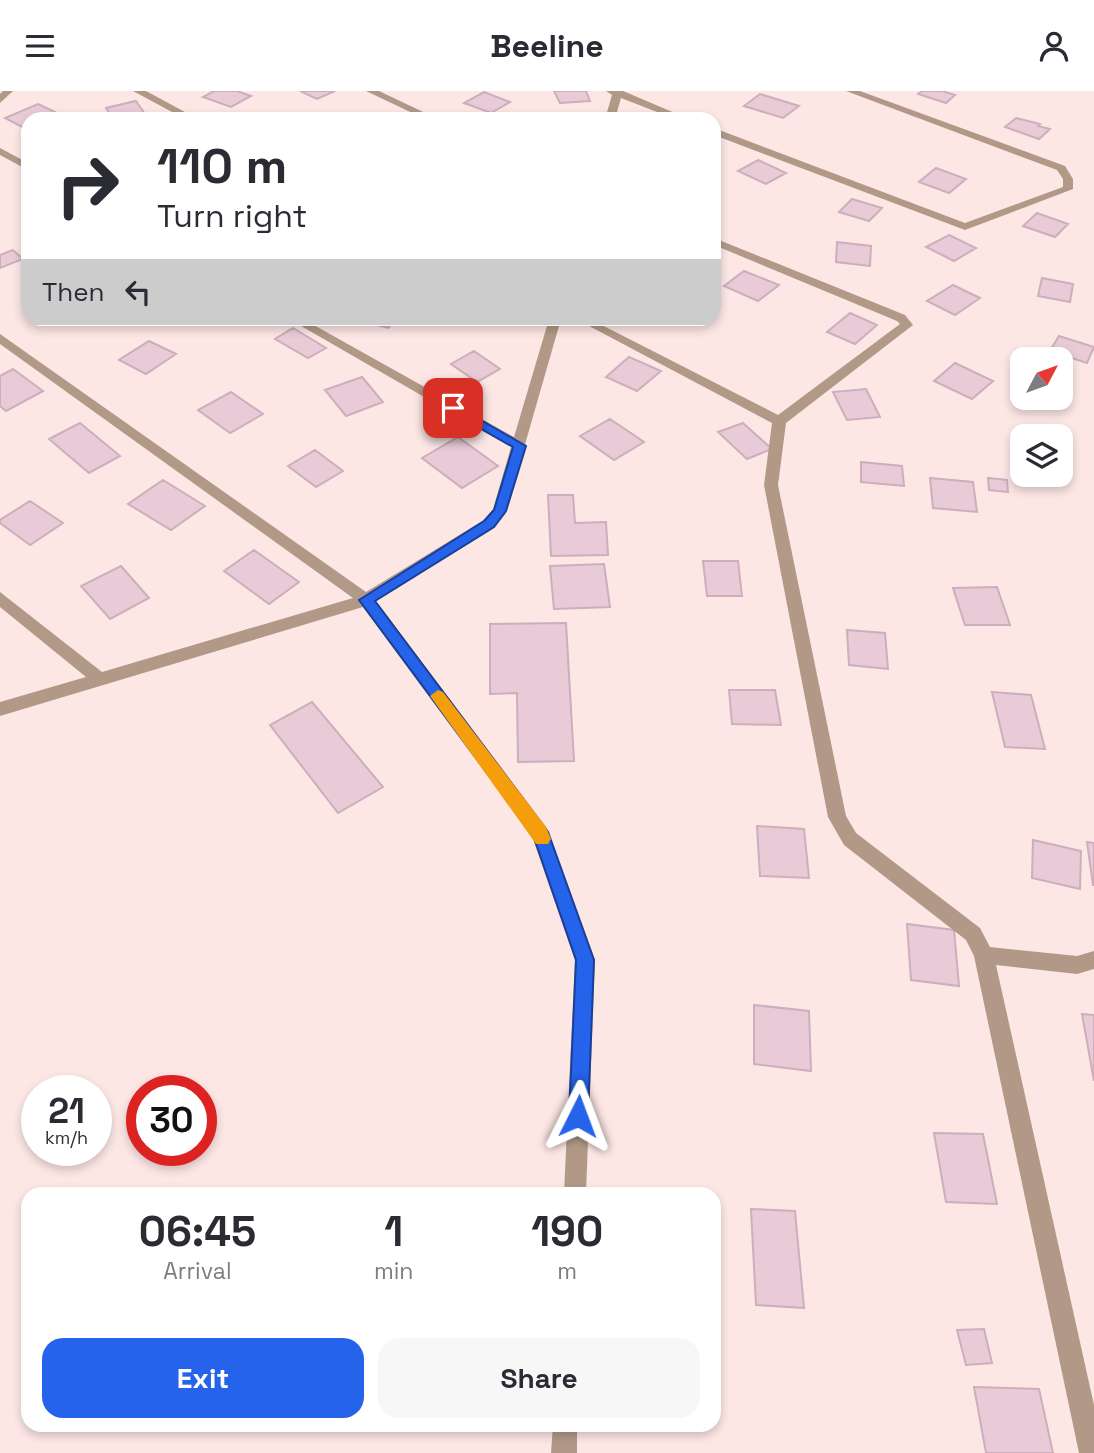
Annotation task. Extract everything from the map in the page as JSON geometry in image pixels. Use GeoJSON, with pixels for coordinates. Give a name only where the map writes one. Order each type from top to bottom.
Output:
{"type":"FeatureCollection","features":[{"type":"Feature","properties":{"kind":"street"},"geometry":{"type":"LineString","coordinates":[[0,100],[8,91]]}},
{"type":"Feature","properties":{"kind":"street"},"geometry":{"type":"LineString","coordinates":[[138,91],[179,112]]}},
{"type":"Feature","properties":{"kind":"street"},"geometry":{"type":"LineString","coordinates":[[371,91],[418,112]]}},
{"type":"Feature","properties":{"kind":"street"},"geometry":{"type":"LineString","coordinates":[[721,134],[965,227],[1068,189],[1068,179],[1061,168],[851,91]]}},
{"type":"Feature","properties":{"kind":"street"},"geometry":{"type":"LineString","coordinates":[[612,112],[616,92],[666,112]]}},
{"type":"Feature","properties":{"kind":"street"},"geometry":{"type":"LineString","coordinates":[[0,151],[21,163]]}},
{"type":"Feature","properties":{"kind":"street"},"geometry":{"type":"LineString","coordinates":[[721,244],[901,318],[907,325],[779,421],[771,485],[837,817],[850,839],[974,934],[985,955],[1092,1453]]}},
{"type":"Feature","properties":{"kind":"street"},"geometry":{"type":"LineString","coordinates":[[307,326],[520,446]]}},
{"type":"Feature","properties":{"kind":"street"},"geometry":{"type":"LineString","coordinates":[[0,709],[366,600],[496,517],[520,446],[553,326]]}},
{"type":"Feature","properties":{"kind":"street"},"geometry":{"type":"LineString","coordinates":[[596,326],[779,421]]}},
{"type":"Feature","properties":{"kind":"street"},"geometry":{"type":"LineString","coordinates":[[0,338],[366,600],[540,832],[585,960],[575,1187]]}},
{"type":"Feature","properties":{"kind":"street"},"geometry":{"type":"LineString","coordinates":[[0,598],[99,679]]}},
{"type":"Feature","properties":{"kind":"street"},"geometry":{"type":"LineString","coordinates":[[985,955],[1077,965],[1094,960]]}},
{"type":"Feature","properties":{"kind":"street"},"geometry":{"type":"LineString","coordinates":[[564,1453],[565,1432]]}},
{"type":"Feature","properties":{"kind":"building"},"geometry":{"type":"Polygon","coordinates":[[[214,91],[237,91],[251,96],[231,107],[203,97],[214,91]]]}},
{"type":"Feature","properties":{"kind":"building"},"geometry":{"type":"Polygon","coordinates":[[[300,91],[335,91],[317,99],[300,91]]]}},
{"type":"Feature","properties":{"kind":"building"},"geometry":{"type":"Polygon","coordinates":[[[554,91],[586,91],[590,101],[560,103],[554,91]]]}},
{"type":"Feature","properties":{"kind":"building"},"geometry":{"type":"Polygon","coordinates":[[[922,91],[942,91],[955,95],[946,103],[918,94],[922,91]]]}},
{"type":"Feature","properties":{"kind":"building"},"geometry":{"type":"Polygon","coordinates":[[[484,92],[510,102],[493,112],[464,103],[484,92]]]}},
{"type":"Feature","properties":{"kind":"building"},"geometry":{"type":"Polygon","coordinates":[[[760,94],[799,106],[783,118],[744,106],[760,94]]]}},
{"type":"Feature","properties":{"kind":"building"},"geometry":{"type":"Polygon","coordinates":[[[136,101],[144,112],[109,112],[106,108],[136,101]]]}},
{"type":"Feature","properties":{"kind":"building"},"geometry":{"type":"Polygon","coordinates":[[[38,104],[55,112],[21,112],[21,126],[5,118],[38,104]]]}},
{"type":"Feature","properties":{"kind":"building"},"geometry":{"type":"Polygon","coordinates":[[[1016,118],[1050,129],[1039,139],[1005,127],[1016,118]]]}},
{"type":"Feature","properties":{"kind":"building"},"geometry":{"type":"Polygon","coordinates":[[[758,160],[786,173],[766,184],[738,171],[758,160]]]}},
{"type":"Feature","properties":{"kind":"building"},"geometry":{"type":"Polygon","coordinates":[[[936,168],[966,179],[949,193],[919,182],[936,168]]]}},
{"type":"Feature","properties":{"kind":"building"},"geometry":{"type":"Polygon","coordinates":[[[852,199],[882,208],[869,221],[839,212],[852,199]]]}},
{"type":"Feature","properties":{"kind":"building"},"geometry":{"type":"Polygon","coordinates":[[[1037,213],[1068,224],[1055,237],[1023,226],[1037,213]]]}},
{"type":"Feature","properties":{"kind":"building"},"geometry":{"type":"Polygon","coordinates":[[[949,235],[976,248],[954,261],[926,247],[949,235]]]}},
{"type":"Feature","properties":{"kind":"building"},"geometry":{"type":"Polygon","coordinates":[[[837,242],[871,246],[870,266],[836,262],[837,242]]]}},
{"type":"Feature","properties":{"kind":"building"},"geometry":{"type":"Polygon","coordinates":[[[13,250],[21,260],[0,268],[0,255],[13,250]]]}},
{"type":"Feature","properties":{"kind":"building"},"geometry":{"type":"Polygon","coordinates":[[[744,271],[779,285],[758,301],[724,286],[744,271]]]}},
{"type":"Feature","properties":{"kind":"building"},"geometry":{"type":"Polygon","coordinates":[[[1042,278],[1073,284],[1070,302],[1038,296],[1042,278]]]}},
{"type":"Feature","properties":{"kind":"building"},"geometry":{"type":"Polygon","coordinates":[[[953,285],[980,298],[955,315],[927,301],[953,285]]]}},
{"type":"Feature","properties":{"kind":"building"},"geometry":{"type":"Polygon","coordinates":[[[850,313],[877,325],[855,344],[827,332],[850,313]]]}},
{"type":"Feature","properties":{"kind":"building"},"geometry":{"type":"Polygon","coordinates":[[[293,328],[326,348],[308,358],[275,339],[293,328]]]}},
{"type":"Feature","properties":{"kind":"building"},"geometry":{"type":"Polygon","coordinates":[[[1059,336],[1094,347],[1087,363],[1073,358],[1073,347],[1052,347],[1059,336]]]}},
{"type":"Feature","properties":{"kind":"building"},"geometry":{"type":"Polygon","coordinates":[[[149,341],[176,354],[146,374],[119,360],[149,341]]]}},
{"type":"Feature","properties":{"kind":"building"},"geometry":{"type":"Polygon","coordinates":[[[474,351],[500,369],[477,382],[451,364],[474,351]]]}},
{"type":"Feature","properties":{"kind":"building"},"geometry":{"type":"Polygon","coordinates":[[[629,357],[661,371],[637,391],[606,377],[629,357]]]}},
{"type":"Feature","properties":{"kind":"building"},"geometry":{"type":"Polygon","coordinates":[[[955,363],[993,381],[972,399],[934,381],[955,363]]]}},
{"type":"Feature","properties":{"kind":"building"},"geometry":{"type":"Polygon","coordinates":[[[13,369],[43,391],[6,411],[0,406],[0,376],[13,369]]]}},
{"type":"Feature","properties":{"kind":"building"},"geometry":{"type":"Polygon","coordinates":[[[362,377],[383,402],[346,416],[325,390],[362,377]]]}},
{"type":"Feature","properties":{"kind":"building"},"geometry":{"type":"Polygon","coordinates":[[[866,389],[880,417],[847,420],[833,392],[866,389]]]}},
{"type":"Feature","properties":{"kind":"building"},"geometry":{"type":"Polygon","coordinates":[[[231,392],[263,414],[230,433],[198,410],[231,392]]]}},
{"type":"Feature","properties":{"kind":"building"},"geometry":{"type":"Polygon","coordinates":[[[610,419],[644,442],[614,460],[580,436],[610,419]]]}},
{"type":"Feature","properties":{"kind":"building"},"geometry":{"type":"Polygon","coordinates":[[[80,423],[120,456],[89,473],[49,439],[80,423]]]}},
{"type":"Feature","properties":{"kind":"building"},"geometry":{"type":"Polygon","coordinates":[[[743,423],[772,449],[747,459],[718,432],[743,423]]]}},
{"type":"Feature","properties":{"kind":"building"},"geometry":{"type":"Polygon","coordinates":[[[458,437],[498,466],[462,488],[422,458],[458,437]]]}},
{"type":"Feature","properties":{"kind":"building"},"geometry":{"type":"Polygon","coordinates":[[[315,450],[343,471],[316,487],[288,466],[315,450]]]}},
{"type":"Feature","properties":{"kind":"building"},"geometry":{"type":"Polygon","coordinates":[[[861,462],[902,466],[904,486],[861,482],[861,462]]]}},
{"type":"Feature","properties":{"kind":"building"},"geometry":{"type":"Polygon","coordinates":[[[930,478],[973,482],[977,512],[933,508],[930,478]]]}},
{"type":"Feature","properties":{"kind":"building"},"geometry":{"type":"Polygon","coordinates":[[[988,478],[1007,480],[1008,492],[989,490],[988,478]]]}},
{"type":"Feature","properties":{"kind":"building"},"geometry":{"type":"Polygon","coordinates":[[[163,480],[205,506],[171,530],[128,504],[163,480]]]}},
{"type":"Feature","properties":{"kind":"building"},"geometry":{"type":"Polygon","coordinates":[[[548,495],[573,495],[575,523],[606,522],[608,555],[551,556],[548,495]]]}},
{"type":"Feature","properties":{"kind":"building"},"geometry":{"type":"Polygon","coordinates":[[[30,501],[63,523],[30,545],[0,523],[0,520],[30,501]]]}},
{"type":"Feature","properties":{"kind":"building"},"geometry":{"type":"Polygon","coordinates":[[[254,550],[299,582],[269,604],[224,571],[254,550]]]}},
{"type":"Feature","properties":{"kind":"building"},"geometry":{"type":"Polygon","coordinates":[[[703,561],[738,561],[742,596],[707,596],[703,561]]]}},
{"type":"Feature","properties":{"kind":"building"},"geometry":{"type":"Polygon","coordinates":[[[604,564],[610,607],[554,609],[550,566],[604,564]]]}},
{"type":"Feature","properties":{"kind":"building"},"geometry":{"type":"Polygon","coordinates":[[[121,566],[149,598],[110,619],[81,586],[121,566]]]}},
{"type":"Feature","properties":{"kind":"building"},"geometry":{"type":"Polygon","coordinates":[[[997,587],[1010,625],[965,625],[953,588],[997,587]]]}},
{"type":"Feature","properties":{"kind":"building"},"geometry":{"type":"Polygon","coordinates":[[[566,623],[574,761],[518,762],[517,693],[490,694],[490,624],[566,623]]]}},
{"type":"Feature","properties":{"kind":"building"},"geometry":{"type":"Polygon","coordinates":[[[847,630],[885,633],[888,669],[849,665],[847,630]]]}},
{"type":"Feature","properties":{"kind":"building"},"geometry":{"type":"Polygon","coordinates":[[[729,690],[775,690],[781,725],[732,724],[729,690]]]}},
{"type":"Feature","properties":{"kind":"building"},"geometry":{"type":"Polygon","coordinates":[[[992,692],[1031,695],[1045,749],[1005,747],[992,692]]]}},
{"type":"Feature","properties":{"kind":"building"},"geometry":{"type":"Polygon","coordinates":[[[312,702],[383,787],[338,813],[270,725],[312,702]]]}},
{"type":"Feature","properties":{"kind":"building"},"geometry":{"type":"Polygon","coordinates":[[[757,826],[804,829],[809,878],[760,876],[757,826]]]}},
{"type":"Feature","properties":{"kind":"building"},"geometry":{"type":"Polygon","coordinates":[[[1033,840],[1081,851],[1080,889],[1032,878],[1033,840]]]}},
{"type":"Feature","properties":{"kind":"building"},"geometry":{"type":"Polygon","coordinates":[[[1087,842],[1094,843],[1094,885],[1093,885],[1087,842]]]}},
{"type":"Feature","properties":{"kind":"building"},"geometry":{"type":"Polygon","coordinates":[[[907,924],[954,930],[959,986],[911,980],[907,924]]]}},
{"type":"Feature","properties":{"kind":"building"},"geometry":{"type":"Polygon","coordinates":[[[754,1005],[809,1011],[811,1071],[754,1064],[754,1005]]]}},
{"type":"Feature","properties":{"kind":"building"},"geometry":{"type":"Polygon","coordinates":[[[1082,1014],[1094,1015],[1094,1081],[1082,1014]]]}},
{"type":"Feature","properties":{"kind":"building"},"geometry":{"type":"Polygon","coordinates":[[[934,1133],[983,1134],[997,1204],[946,1202],[934,1133]]]}},
{"type":"Feature","properties":{"kind":"building"},"geometry":{"type":"Polygon","coordinates":[[[751,1209],[795,1211],[804,1308],[756,1305],[751,1209]]]}},
{"type":"Feature","properties":{"kind":"building"},"geometry":{"type":"Polygon","coordinates":[[[984,1329],[992,1363],[966,1365],[957,1330],[984,1329]]]}},
{"type":"Feature","properties":{"kind":"building"},"geometry":{"type":"Polygon","coordinates":[[[974,1387],[1039,1389],[1053,1453],[986,1453],[974,1387]]]}},
{"type":"Feature","properties":{"kind":"slow traffic"},"geometry":{"type":"LineString","coordinates":[[438,696],[540,832],[542,839]]}},
{"type":"Feature","properties":{"kind":"route"},"geometry":{"type":"LineString","coordinates":[[453,408],[520,446],[500,511],[489,524],[366,600],[540,832],[585,960],[578,1116]]}}]}
